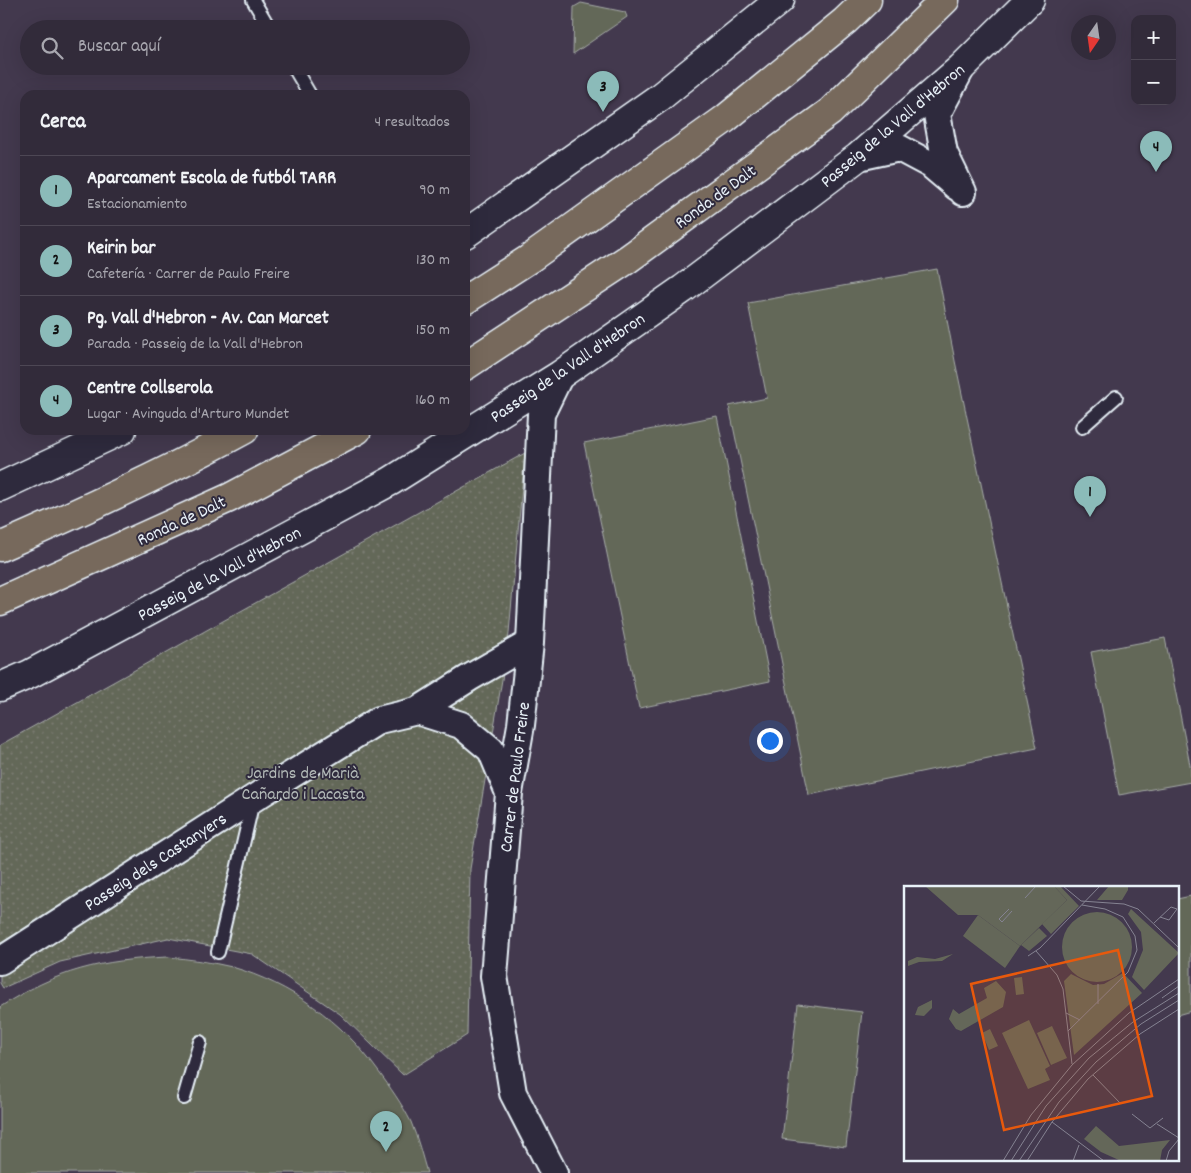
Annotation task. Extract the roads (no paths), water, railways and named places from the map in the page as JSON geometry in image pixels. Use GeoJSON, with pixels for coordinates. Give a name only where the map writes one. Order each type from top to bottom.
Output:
{"type":"FeatureCollection","features":[{"type":"Feature","properties":{"kind":"highway"},"geometry":{"type":"LineString","coordinates":[[470,297],[529,259],[725,120],[868,0]]}},
{"type":"Feature","properties":{"kind":"highway","name":"Ronda de Dalt"},"geometry":{"type":"LineString","coordinates":[[470,363],[628,259],[830,112],[945,0]]}},
{"type":"Feature","properties":{"kind":"highway"},"geometry":{"type":"LineString","coordinates":[[0,547],[74,515],[235,435]]}},
{"type":"Feature","properties":{"kind":"highway","name":"Ronda de Dalt"},"geometry":{"type":"LineString","coordinates":[[0,601],[229,498],[348,435]]}},
{"type":"Feature","properties":{"kind":"highway"},"geometry":{"type":"LineString","coordinates":[[0,605],[31,588]]}},
{"type":"Feature","properties":{"kind":"street"},"geometry":{"type":"LineString","coordinates":[[470,230],[660,97],[780,0]]}},
{"type":"Feature","properties":{"kind":"street","name":"Passeig de la Vall d'Hebron"},"geometry":{"type":"LineString","coordinates":[[470,431],[560,374],[683,289],[858,157],[961,68],[1030,0]]}},
{"type":"Feature","properties":{"kind":"street"},"geometry":{"type":"LineString","coordinates":[[858,157],[899,148],[930,164],[963,192],[944,153],[937,114],[961,68]]}},
{"type":"Feature","properties":{"kind":"street","name":"Carrer de Paulo Freire"},"geometry":{"type":"LineString","coordinates":[[554,1173],[513,1093],[494,976],[509,793],[521,725],[530,643],[542,414],[560,374]]}},
{"type":"Feature","properties":{"kind":"street"},"geometry":{"type":"LineString","coordinates":[[0,486],[111,435]]}},
{"type":"Feature","properties":{"kind":"street","name":"Passeig de la Vall d'Hebron"},"geometry":{"type":"LineString","coordinates":[[0,687],[30,674],[391,481],[464,435]]}},
{"type":"Feature","properties":{"kind":"street","name":"Passeig dels Castanyers"},"geometry":{"type":"LineString","coordinates":[[0,961],[379,720],[417,710],[530,643]]}},
{"type":"Feature","properties":{"kind":"street"},"geometry":{"type":"LineString","coordinates":[[417,710],[461,725],[491,750],[509,793]]}},
{"type":"Feature","properties":{"kind":"lane"},"geometry":{"type":"LineString","coordinates":[[253,0],[265,20]]}},
{"type":"Feature","properties":{"kind":"lane"},"geometry":{"type":"LineString","coordinates":[[298,75],[307,90]]}},
{"type":"Feature","properties":{"kind":"lane"},"geometry":{"type":"LineString","coordinates":[[1082,427],[1116,397]]}},
{"type":"Feature","properties":{"kind":"lane"},"geometry":{"type":"LineString","coordinates":[[218,952],[254,798]]}},
{"type":"Feature","properties":{"kind":"lane"},"geometry":{"type":"LineString","coordinates":[[184,1098],[200,1042]]}},
{"type":"Feature","properties":{"kind":"place","name":"Pg. Vall d'Hebron - Av. Can Marcet"},"geometry":{"type":"Point","coordinates":[603,112]}},
{"type":"Feature","properties":{"kind":"place","name":"Centre Collserola"},"geometry":{"type":"Point","coordinates":[1156,172]}},
{"type":"Feature","properties":{"kind":"place","name":"Aparcament Escola de futból TARR"},"geometry":{"type":"Point","coordinates":[1090,517]}},
{"type":"Feature","properties":{"kind":"place","name":"Keirin bar"},"geometry":{"type":"Point","coordinates":[386,1152]}},
{"type":"Feature","properties":{"kind":"park label","name":"Jardins de Marià Cañardo i Lacasta"},"geometry":{"type":"Point","coordinates":[303,782]}}]}
